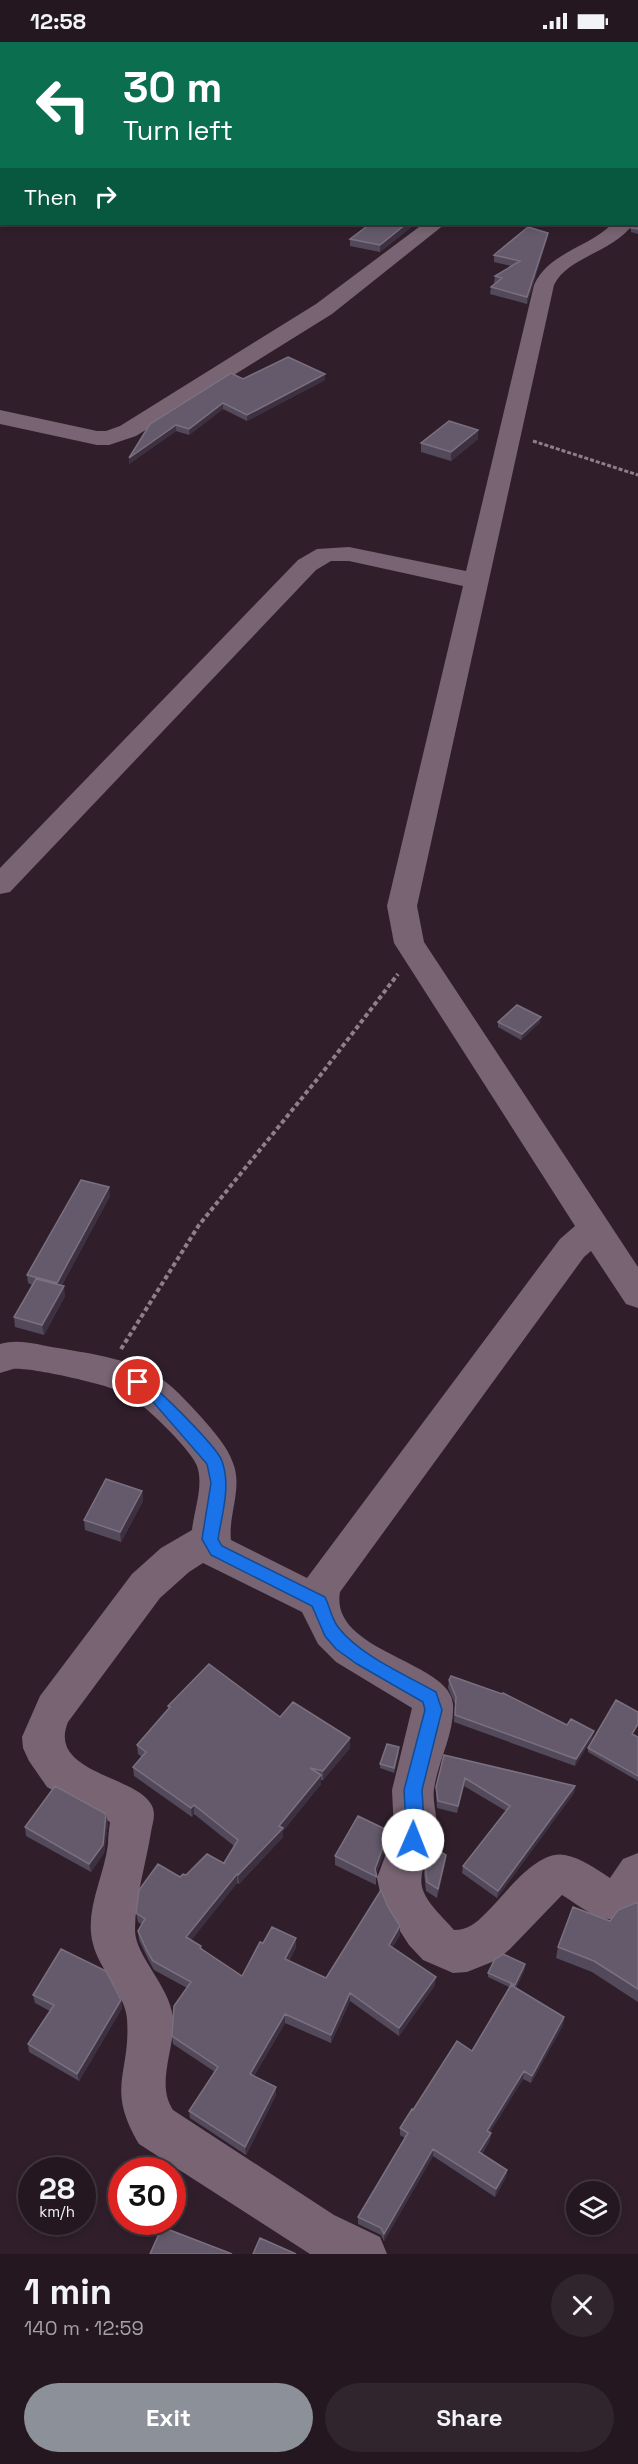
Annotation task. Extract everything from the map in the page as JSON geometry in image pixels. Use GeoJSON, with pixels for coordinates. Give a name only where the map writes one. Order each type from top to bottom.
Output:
{"type":"FeatureCollection","features":[{"type":"Feature","properties":{"kind":"street"},"geometry":{"type":"LineString","coordinates":[[0,417],[97,438],[109,438],[128,431],[324,309],[434,225]]}},
{"type":"Feature","properties":{"kind":"street"},"geometry":{"type":"LineString","coordinates":[[622,225],[609,238],[555,268],[544,285],[402,906],[409,943],[638,1295]]}},
{"type":"Feature","properties":{"kind":"street"},"geometry":{"type":"LineString","coordinates":[[0,885],[298,574],[317,557],[337,553],[349,554],[476,581]]}},
{"type":"Feature","properties":{"kind":"street"},"geometry":{"type":"LineString","coordinates":[[595,1228],[572,1248],[321,1587],[319,1602],[322,1614],[331,1631],[342,1644],[363,1659],[424,1693],[433,1702],[434,1710],[413,1790],[415,1832],[399,1886],[409,1906],[438,1946],[449,1953],[456,1954],[471,1950],[489,1938],[544,1884],[557,1875],[568,1876],[606,1899],[614,1899],[621,1897],[638,1873]]}},
{"type":"Feature","properties":{"kind":"street"},"geometry":{"type":"LineString","coordinates":[[0,1359],[17,1355],[107,1373],[138,1382],[150,1390],[214,1461],[219,1483],[210,1539],[216,1551],[319,1602]]}},
{"type":"Feature","properties":{"kind":"street"},"geometry":{"type":"LineString","coordinates":[[210,1539],[175,1560],[146,1586],[54,1709],[43,1737],[44,1748],[62,1774],[133,1812],[113,1936],[117,1952],[148,2004],[151,2018],[143,2093],[148,2116],[156,2127],[317,2232],[363,2254]]}},
{"type":"Feature","properties":{"kind":"path"},"geometry":{"type":"LineString","coordinates":[[509,442],[535,441],[638,476]]}},
{"type":"Feature","properties":{"kind":"path"},"geometry":{"type":"LineString","coordinates":[[107,1373],[147,1305],[199,1225],[319,1077],[415,951]]}},
{"type":"Feature","properties":{"kind":"building"},"geometry":{"type":"Polygon","coordinates":[[[369,225],[405,225],[380,245],[350,239],[369,225]]]}},
{"type":"Feature","properties":{"kind":"building"},"geometry":{"type":"Polygon","coordinates":[[[528,227],[548,233],[527,297],[491,287],[502,278],[495,276],[520,261],[494,255],[528,227]]]}},
{"type":"Feature","properties":{"kind":"building"},"geometry":{"type":"Polygon","coordinates":[[[288,357],[325,374],[247,415],[223,403],[189,429],[176,425],[129,458],[150,424],[231,373],[243,379],[288,357]]]}},
{"type":"Feature","properties":{"kind":"building"},"geometry":{"type":"Polygon","coordinates":[[[449,421],[478,430],[451,452],[421,443],[449,421]]]}},
{"type":"Feature","properties":{"kind":"building"},"geometry":{"type":"Polygon","coordinates":[[[517,1005],[541,1017],[522,1034],[498,1022],[517,1005]]]}},
{"type":"Feature","properties":{"kind":"building"},"geometry":{"type":"Polygon","coordinates":[[[81,1180],[109,1187],[57,1283],[27,1275],[81,1180]]]}},
{"type":"Feature","properties":{"kind":"building"},"geometry":{"type":"Polygon","coordinates":[[[36,1279],[64,1286],[42,1325],[14,1317],[36,1279]]]}},
{"type":"Feature","properties":{"kind":"building"},"geometry":{"type":"Polygon","coordinates":[[[106,1479],[142,1491],[120,1532],[84,1520],[106,1479]]]}},
{"type":"Feature","properties":{"kind":"building"},"geometry":{"type":"Polygon","coordinates":[[[209,1664],[280,1717],[293,1702],[350,1738],[323,1771],[310,1768],[321,1775],[279,1826],[283,1828],[237,1874],[186,1937],[242,1976],[260,1942],[263,1943],[272,1927],[296,1938],[285,1959],[326,1978],[381,1890],[400,1926],[389,1945],[436,1977],[399,2028],[350,1993],[331,2035],[285,2014],[250,2074],[276,2087],[245,2147],[189,2111],[218,2067],[172,2036],[174,2006],[191,1982],[153,1961],[138,1931],[145,1919],[136,1913],[139,1890],[158,1864],[180,1877],[183,1874],[186,1875],[207,1854],[225,1864],[238,1840],[194,1805],[191,1808],[133,1767],[146,1752],[137,1745],[170,1707],[168,1706],[209,1664]]]}},
{"type":"Feature","properties":{"kind":"building"},"geometry":{"type":"Polygon","coordinates":[[[451,1676],[503,1693],[567,1725],[571,1719],[594,1731],[576,1759],[455,1715],[456,1697],[449,1680],[451,1676]]]}},
{"type":"Feature","properties":{"kind":"building"},"geometry":{"type":"Polygon","coordinates":[[[616,1700],[638,1712],[638,1724],[632,1734],[638,1737],[638,1776],[588,1748],[616,1700]]]}},
{"type":"Feature","properties":{"kind":"building"},"geometry":{"type":"Polygon","coordinates":[[[387,1744],[399,1747],[394,1768],[380,1764],[387,1744]]]}},
{"type":"Feature","properties":{"kind":"building"},"geometry":{"type":"Polygon","coordinates":[[[444,1755],[575,1786],[498,1891],[463,1866],[510,1806],[465,1778],[458,1806],[438,1801],[436,1787],[444,1755]]]}},
{"type":"Feature","properties":{"kind":"building"},"geometry":{"type":"Polygon","coordinates":[[[55,1786],[106,1814],[103,1845],[89,1864],[25,1827],[55,1786]]]}},
{"type":"Feature","properties":{"kind":"building"},"geometry":{"type":"Polygon","coordinates":[[[358,1816],[389,1831],[375,1869],[377,1877],[335,1856],[358,1816]]]}},
{"type":"Feature","properties":{"kind":"building"},"geometry":{"type":"Polygon","coordinates":[[[431,1846],[446,1855],[438,1889],[427,1882],[425,1865],[431,1846]]]}},
{"type":"Feature","properties":{"kind":"building"},"geometry":{"type":"Polygon","coordinates":[[[638,1902],[638,1989],[594,1961],[558,1947],[573,1907],[610,1921],[618,1910],[638,1902]]]}},
{"type":"Feature","properties":{"kind":"building"},"geometry":{"type":"Polygon","coordinates":[[[61,1949],[106,1971],[121,2000],[77,2074],[28,2044],[54,2005],[33,1995],[61,1949]]]}},
{"type":"Feature","properties":{"kind":"building"},"geometry":{"type":"Polygon","coordinates":[[[503,1954],[525,1964],[515,1985],[488,1973],[495,1959],[503,1954]]]}},
{"type":"Feature","properties":{"kind":"building"},"geometry":{"type":"Polygon","coordinates":[[[511,1985],[564,2017],[532,2076],[524,2071],[487,2131],[491,2133],[479,2152],[507,2170],[496,2189],[433,2149],[384,2234],[381,2228],[358,2217],[408,2133],[400,2128],[457,2041],[472,2051],[511,1985]]]}},
{"type":"Feature","properties":{"kind":"building"},"geometry":{"type":"Polygon","coordinates":[[[158,2235],[183,2235],[232,2254],[150,2254],[158,2235]]]}},
{"type":"Feature","properties":{"kind":"building"},"geometry":{"type":"Polygon","coordinates":[[[260,2238],[296,2254],[253,2254],[260,2238]]]}},
{"type":"Feature","properties":{"kind":"route"},"geometry":{"type":"LineString","coordinates":[[138,1382],[160,1399],[214,1461],[219,1483],[210,1539],[216,1551],[319,1602],[322,1614],[331,1631],[342,1644],[363,1659],[424,1693],[433,1702],[434,1710],[413,1790],[415,1832],[413,1840]]}}]}
